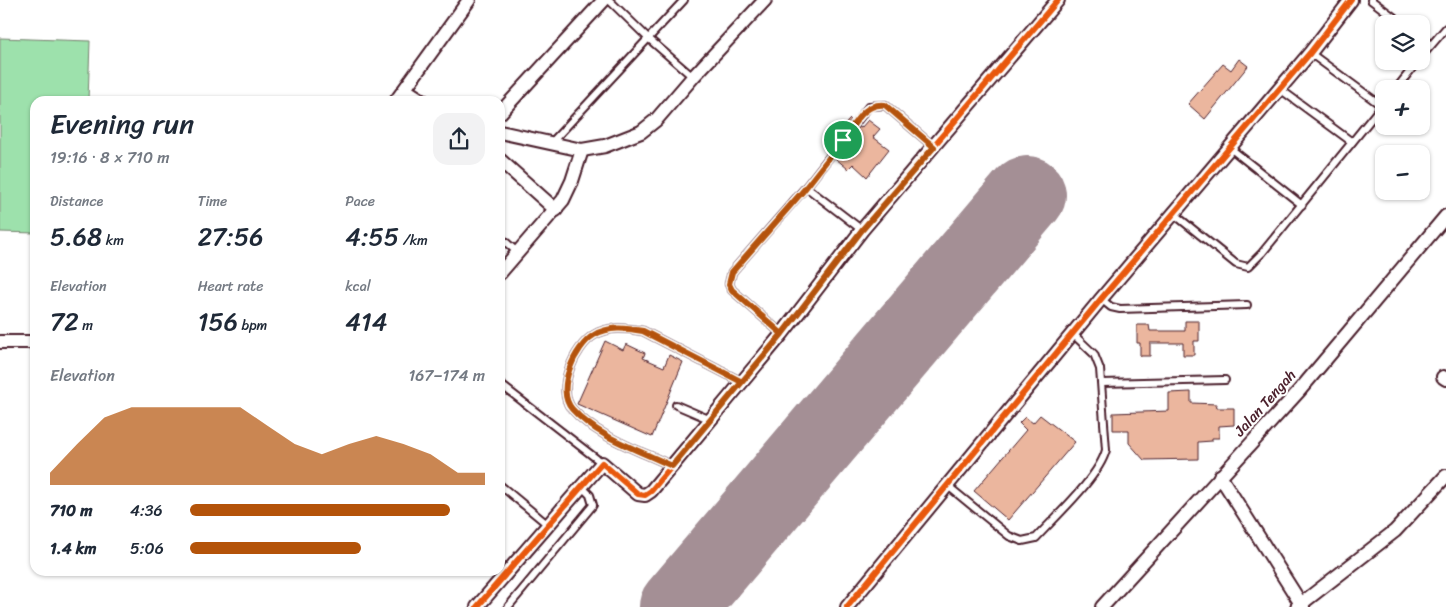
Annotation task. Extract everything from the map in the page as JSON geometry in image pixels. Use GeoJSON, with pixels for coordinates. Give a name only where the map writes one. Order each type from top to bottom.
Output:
{"type":"FeatureCollection","features":[{"type":"Feature","properties":{"kind":"street"},"geometry":{"type":"LineString","coordinates":[[401,96],[469,0]]}},
{"type":"Feature","properties":{"kind":"street"},"geometry":{"type":"LineString","coordinates":[[505,107],[604,0]]}},
{"type":"Feature","properties":{"kind":"street"},"geometry":{"type":"LineString","coordinates":[[505,133],[582,150],[605,146],[641,132],[656,120],[692,77],[765,0]]}},
{"type":"Feature","properties":{"kind":"street"},"geometry":{"type":"LineString","coordinates":[[505,574],[602,463],[632,490],[645,495],[651,491],[782,334],[862,230],[1058,0]]}},
{"type":"Feature","properties":{"kind":"street"},"geometry":{"type":"LineString","coordinates":[[850,606],[1074,335],[1101,299],[1310,53],[1351,0]]}},
{"type":"Feature","properties":{"kind":"street"},"geometry":{"type":"LineString","coordinates":[[406,90],[415,96]]}},
{"type":"Feature","properties":{"kind":"street"},"geometry":{"type":"LineString","coordinates":[[505,267],[556,210],[569,189],[582,150]]}},
{"type":"Feature","properties":{"kind":"street"},"geometry":{"type":"LineString","coordinates":[[505,164],[556,210]]}},
{"type":"Feature","properties":{"kind":"street","name":"Jalan Tengah"},"geometry":{"type":"LineString","coordinates":[[1102,607],[1220,476],[1300,391],[1446,216]]}},
{"type":"Feature","properties":{"kind":"street"},"geometry":{"type":"LineString","coordinates":[[0,342],[30,342]]}},
{"type":"Feature","properties":{"kind":"street"},"geometry":{"type":"LineString","coordinates":[[1220,476],[1300,606],[1395,531],[1446,476]]}},
{"type":"Feature","properties":{"kind":"street"},"geometry":{"type":"LineString","coordinates":[[477,607],[503,576]]}},
{"type":"Feature","properties":{"kind":"lane"},"geometry":{"type":"LineString","coordinates":[[609,0],[692,77]]}},
{"type":"Feature","properties":{"kind":"lane"},"geometry":{"type":"LineString","coordinates":[[552,142],[684,0]]}},
{"type":"Feature","properties":{"kind":"lane"},"geometry":{"type":"LineString","coordinates":[[1371,0],[1391,15]]}},
{"type":"Feature","properties":{"kind":"lane"},"geometry":{"type":"LineString","coordinates":[[1431,45],[1446,28]]}},
{"type":"Feature","properties":{"kind":"lane"},"geometry":{"type":"LineString","coordinates":[[1310,53],[1375,99]]}},
{"type":"Feature","properties":{"kind":"lane"},"geometry":{"type":"LineString","coordinates":[[1403,80],[1411,70]]}},
{"type":"Feature","properties":{"kind":"lane"},"geometry":{"type":"LineString","coordinates":[[1280,89],[1352,142]]}},
{"type":"Feature","properties":{"kind":"lane"},"geometry":{"type":"LineString","coordinates":[[782,334],[732,290],[729,284],[730,277],[806,187],[869,106],[885,105],[934,147]]}},
{"type":"Feature","properties":{"kind":"lane"},"geometry":{"type":"LineString","coordinates":[[1174,214],[1236,264],[1243,267],[1256,260],[1375,115]]}},
{"type":"Feature","properties":{"kind":"lane"},"geometry":{"type":"LineString","coordinates":[[1230,148],[1302,205]]}},
{"type":"Feature","properties":{"kind":"lane"},"geometry":{"type":"LineString","coordinates":[[806,187],[862,230]]}},
{"type":"Feature","properties":{"kind":"lane"},"geometry":{"type":"LineString","coordinates":[[505,241],[517,252]]}},
{"type":"Feature","properties":{"kind":"lane"},"geometry":{"type":"LineString","coordinates":[[1101,299],[1110,307],[1120,309],[1247,305]]}},
{"type":"Feature","properties":{"kind":"lane"},"geometry":{"type":"LineString","coordinates":[[672,466],[590,425],[570,408],[566,386],[568,374],[572,362],[584,344],[593,335],[608,329],[626,328],[643,331],[742,382]]}},
{"type":"Feature","properties":{"kind":"lane"},"geometry":{"type":"LineString","coordinates":[[948,486],[1009,536],[1022,542],[1036,538],[1095,472],[1104,460],[1106,450],[1100,369],[1094,354],[1074,335]]}},
{"type":"Feature","properties":{"kind":"lane"},"geometry":{"type":"LineString","coordinates":[[1102,383],[1226,380]]}},
{"type":"Feature","properties":{"kind":"lane"},"geometry":{"type":"LineString","coordinates":[[505,388],[602,463]]}},
{"type":"Feature","properties":{"kind":"lane"},"geometry":{"type":"LineString","coordinates":[[676,405],[711,420]]}},
{"type":"Feature","properties":{"kind":"lane"},"geometry":{"type":"LineString","coordinates":[[508,607],[593,505],[590,495],[581,486]]}},
{"type":"Feature","properties":{"kind":"lane"},"geometry":{"type":"LineString","coordinates":[[505,489],[547,524]]}},
{"type":"Feature","properties":{"kind":"green space"},"geometry":{"type":"Polygon","coordinates":[[[0,38],[90,41],[88,96],[30,96],[30,233],[0,232],[0,38]]]}},
{"type":"Feature","properties":{"kind":"building"},"geometry":{"type":"Polygon","coordinates":[[[1239,59],[1248,66],[1205,119],[1188,104],[1223,64],[1231,70],[1239,59]]]}},
{"type":"Feature","properties":{"kind":"building"},"geometry":{"type":"Polygon","coordinates":[[[851,120],[835,141],[832,138],[851,120]]]}},
{"type":"Feature","properties":{"kind":"building"},"geometry":{"type":"Polygon","coordinates":[[[868,120],[880,129],[873,137],[889,149],[867,177],[853,164],[848,169],[835,158],[859,127],[861,128],[868,120]]]}},
{"type":"Feature","properties":{"kind":"building"},"geometry":{"type":"Polygon","coordinates":[[[1185,321],[1199,321],[1199,341],[1194,341],[1194,355],[1183,355],[1183,343],[1150,343],[1150,356],[1140,356],[1140,343],[1137,343],[1137,325],[1149,325],[1150,331],[1185,331],[1185,321]]]}},
{"type":"Feature","properties":{"kind":"building"},"geometry":{"type":"Polygon","coordinates":[[[605,341],[623,350],[626,344],[645,353],[643,358],[664,367],[669,355],[683,362],[652,437],[577,404],[605,341]]]}},
{"type":"Feature","properties":{"kind":"building"},"geometry":{"type":"Polygon","coordinates":[[[1191,392],[1191,403],[1217,404],[1216,408],[1234,408],[1234,425],[1219,426],[1219,438],[1212,438],[1212,441],[1198,442],[1198,459],[1144,460],[1129,443],[1129,430],[1113,430],[1113,413],[1169,411],[1169,393],[1191,392]]]}},
{"type":"Feature","properties":{"kind":"building"},"geometry":{"type":"Polygon","coordinates":[[[1040,415],[1075,442],[1008,520],[974,491],[1026,430],[1019,423],[1025,417],[1033,423],[1040,415]]]}},
{"type":"Feature","properties":{"kind":"runway"},"geometry":{"type":"LineString","coordinates":[[678,607],[1027,195]]}},
{"type":"Feature","properties":{"kind":"cycle path"},"geometry":{"type":"LineString","coordinates":[[505,575],[602,463],[638,494],[645,495],[651,491],[782,334],[862,230],[1058,0]]}},
{"type":"Feature","properties":{"kind":"cycle path"},"geometry":{"type":"LineString","coordinates":[[847,607],[1101,299],[1310,53],[1351,0]]}},
{"type":"Feature","properties":{"kind":"cycle path"},"geometry":{"type":"LineString","coordinates":[[477,607],[504,576]]}},
{"type":"Feature","properties":{"kind":"route"},"geometry":{"type":"LineString","coordinates":[[843,140],[803,191],[732,272],[729,284],[732,290],[782,334],[672,466],[608,436],[590,425],[570,408],[566,386],[572,362],[577,353],[593,335],[608,329],[626,328],[643,331],[742,382],[782,334],[862,230],[934,147],[885,105],[877,104],[869,106],[843,140]]}}]}
